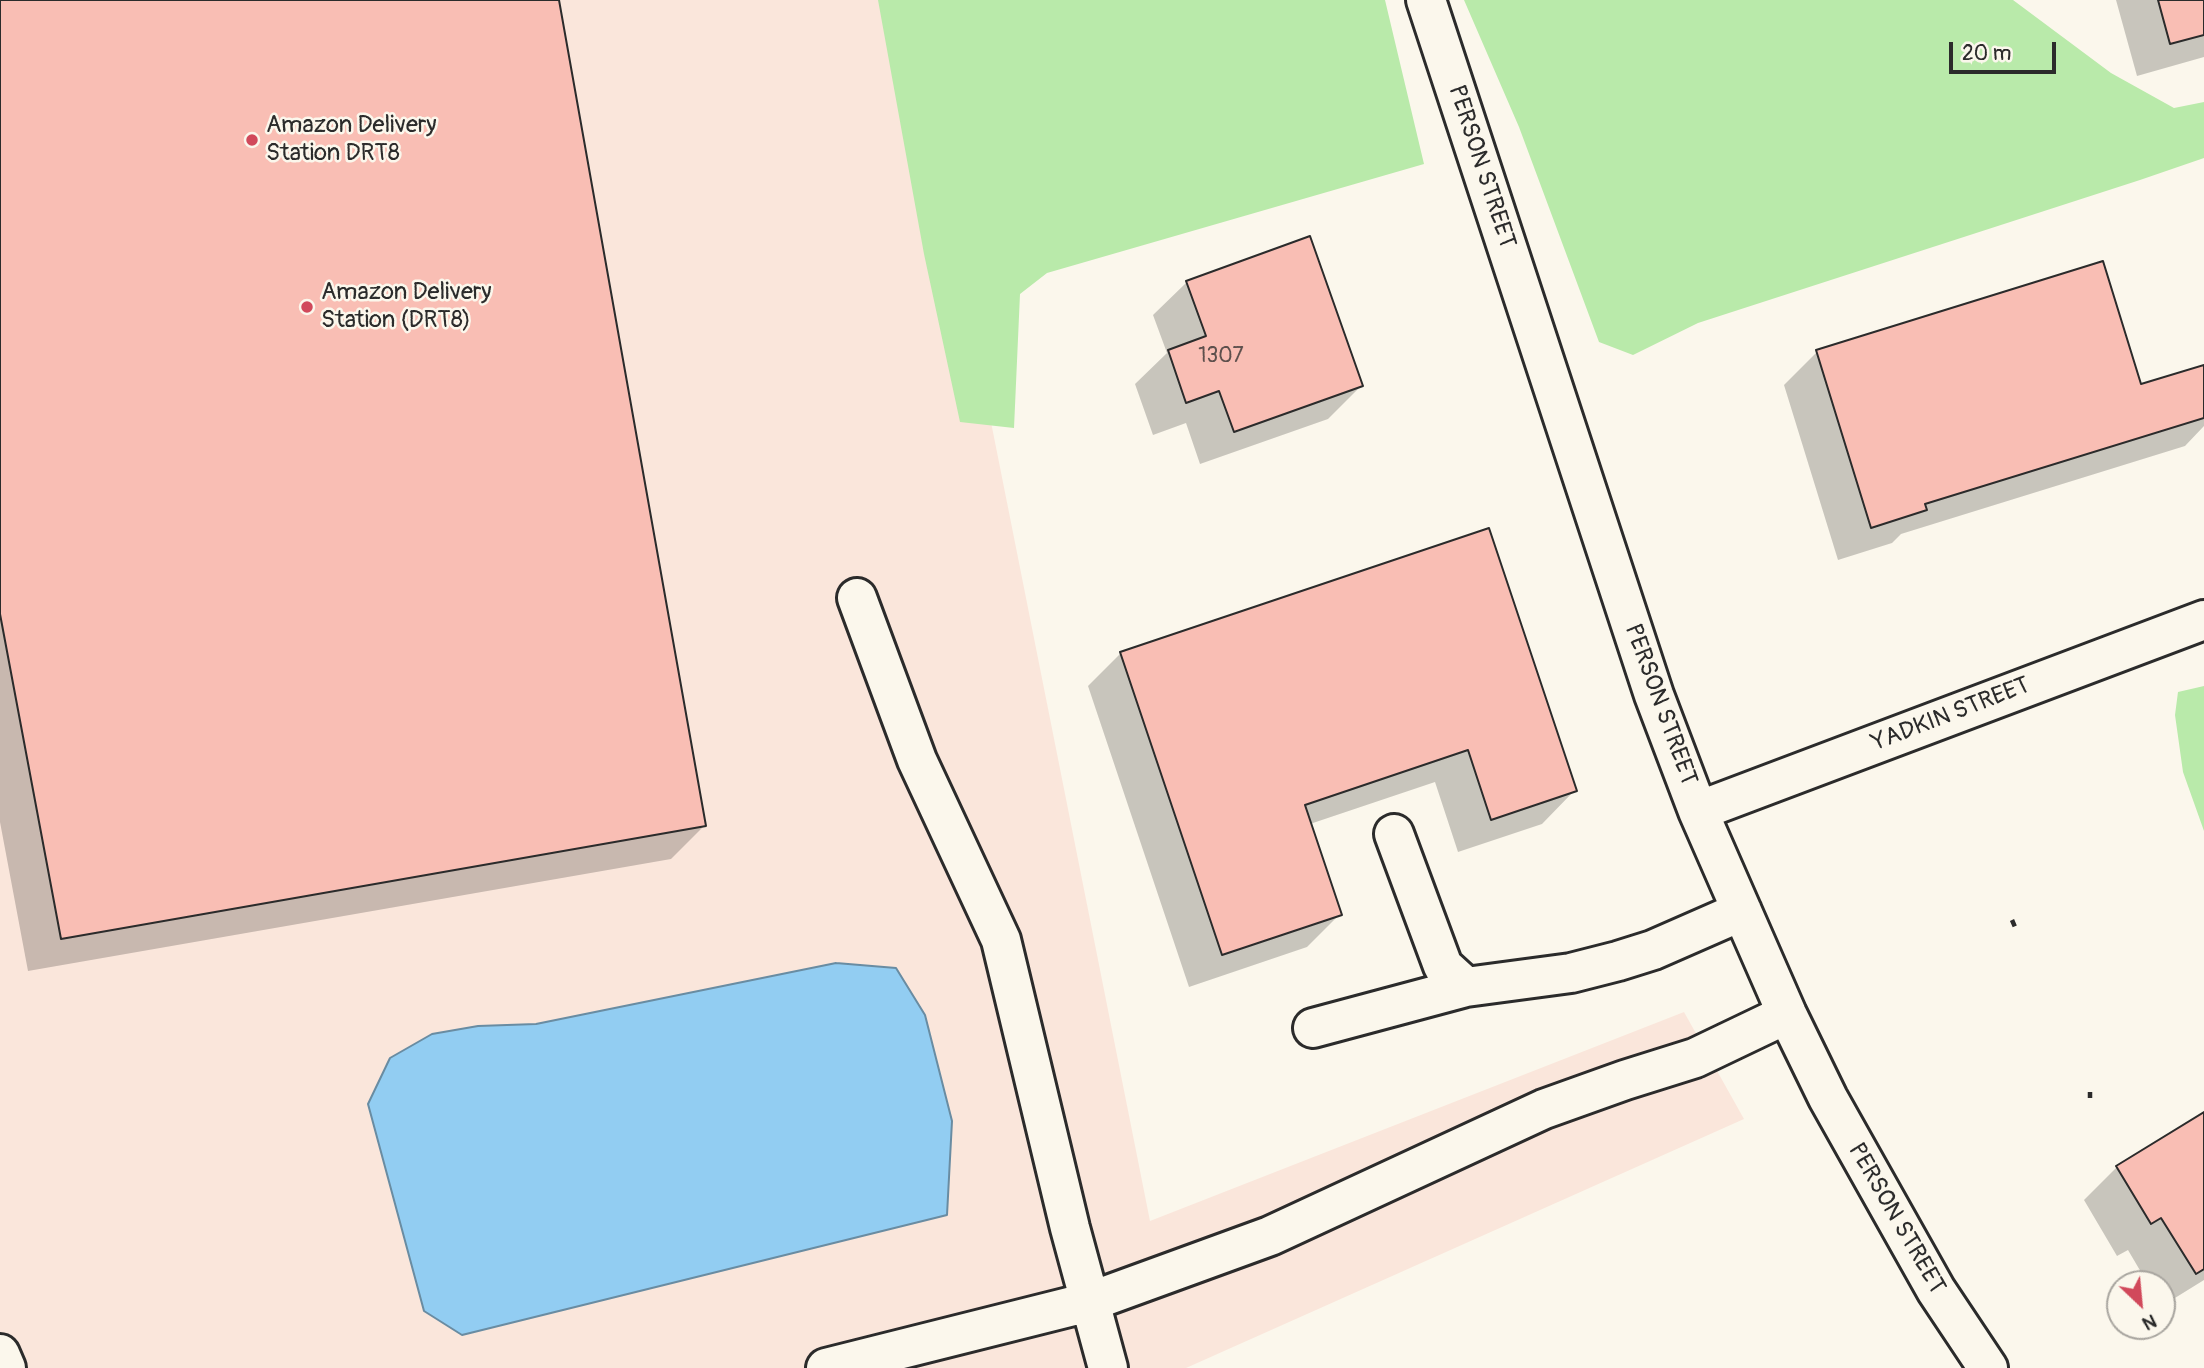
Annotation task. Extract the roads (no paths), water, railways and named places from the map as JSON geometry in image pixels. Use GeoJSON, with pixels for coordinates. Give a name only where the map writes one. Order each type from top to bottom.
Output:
{"type":"FeatureCollection","features":[{"type":"Feature","properties":{"kind":"street","name":"PERSON STREET"},"geometry":{"type":"LineString","coordinates":[[1426,0],[1654,695],[1698,811],[1787,1014],[1828,1098],[1875,1186],[1936,1290],[1988,1368]]}},
{"type":"Feature","properties":{"kind":"street"},"geometry":{"type":"LineString","coordinates":[[857,598],[917,760],[1001,940],[1089,1302],[1108,1368]]}},
{"type":"Feature","properties":{"kind":"street","name":"YADKIN STREET"},"geometry":{"type":"LineString","coordinates":[[1698,811],[2204,620]]}},
{"type":"Feature","properties":{"kind":"street"},"geometry":{"type":"LineString","coordinates":[[1394,834],[1443,966],[1466,987]]}},
{"type":"Feature","properties":{"kind":"street"},"geometry":{"type":"LineString","coordinates":[[1313,1028],[1466,987],[1571,972],[1618,961],[1653,950],[1742,911]]}},
{"type":"Feature","properties":{"kind":"street"},"geometry":{"type":"LineString","coordinates":[[826,1368],[1089,1302],[1270,1236],[1544,1109],[1695,1058],[1787,1014]]}},
{"type":"Feature","properties":{"kind":"street"},"geometry":{"type":"LineString","coordinates":[[0,1354],[6,1368]]}},
{"type":"Feature","properties":{"kind":"water"},"geometry":{"type":"Polygon","coordinates":[[[836,963],[896,968],[925,1015],[952,1121],[947,1215],[462,1335],[424,1311],[368,1104],[390,1058],[432,1034],[478,1026],[536,1024],[836,963]]]}},
{"type":"Feature","properties":{"kind":"place","name":"Amazon Delivery Station DRT8"},"geometry":{"type":"Point","coordinates":[252,140]}},
{"type":"Feature","properties":{"kind":"place","name":"Amazon Delivery Station (DRT8)"},"geometry":{"type":"Point","coordinates":[307,307]}}]}
